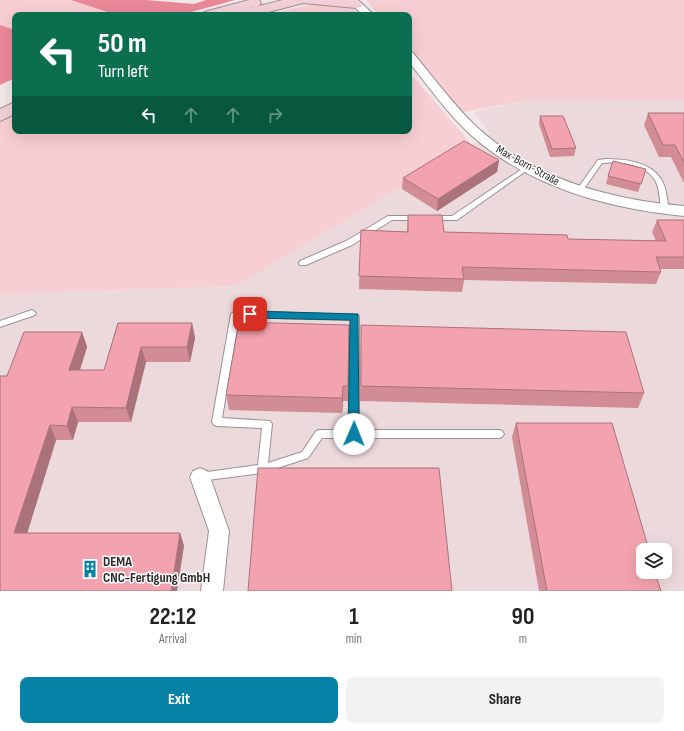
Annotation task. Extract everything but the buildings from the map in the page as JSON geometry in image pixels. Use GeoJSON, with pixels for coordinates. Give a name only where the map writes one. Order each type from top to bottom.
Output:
{"type":"FeatureCollection","features":[{"type":"Feature","properties":{"kind":"main road"},"geometry":{"type":"LineString","coordinates":[[220,12],[265,0]]}},
{"type":"Feature","properties":{"kind":"main road"},"geometry":{"type":"LineString","coordinates":[[252,12],[300,0]]}},
{"type":"Feature","properties":{"kind":"main road"},"geometry":{"type":"LineString","coordinates":[[305,0],[358,1]]}},
{"type":"Feature","properties":{"kind":"main road"},"geometry":{"type":"LineString","coordinates":[[0,100],[12,94]]}},
{"type":"Feature","properties":{"kind":"main road"},"geometry":{"type":"LineString","coordinates":[[0,116],[12,109]]}},
{"type":"Feature","properties":{"kind":"street"},"geometry":{"type":"LineString","coordinates":[[358,1],[367,12]]}},
{"type":"Feature","properties":{"kind":"street"},"geometry":{"type":"LineString","coordinates":[[358,1],[374,12]]}},
{"type":"Feature","properties":{"kind":"street","name":"Max-Born-Straße"},"geometry":{"type":"LineString","coordinates":[[412,58],[458,114],[485,141],[528,167],[579,191],[618,202],[665,210],[684,211]]}},
{"type":"Feature","properties":{"kind":"street"},"geometry":{"type":"LineString","coordinates":[[200,477],[219,531],[212,591]]}},
{"type":"Feature","properties":{"kind":"lane"},"geometry":{"type":"LineString","coordinates":[[579,191],[600,161],[608,160],[639,165],[654,174],[662,189],[665,210]]}},
{"type":"Feature","properties":{"kind":"lane"},"geometry":{"type":"LineString","coordinates":[[303,263],[349,244],[391,218],[454,218],[528,167]]}},
{"type":"Feature","properties":{"kind":"lane"},"geometry":{"type":"LineString","coordinates":[[0,324],[32,313]]}},
{"type":"Feature","properties":{"kind":"lane"},"geometry":{"type":"LineString","coordinates":[[262,469],[266,424],[217,422],[235,314],[355,317],[354,434]]}},
{"type":"Feature","properties":{"kind":"lane"},"geometry":{"type":"LineString","coordinates":[[200,477],[262,469],[305,455],[319,434],[499,434]]}},
{"type":"Feature","properties":{"kind":"shaded area"},"geometry":{"type":"Polygon","coordinates":[[[0,0],[71,0],[112,12],[12,12],[12,29],[0,25],[0,0]]]}},
{"type":"Feature","properties":{"kind":"shaded area"},"geometry":{"type":"Polygon","coordinates":[[[71,0],[146,0],[194,4],[206,0],[235,0],[191,12],[108,12],[71,0]]]}},
{"type":"Feature","properties":{"kind":"shaded area"},"geometry":{"type":"Polygon","coordinates":[[[367,0],[684,0],[684,100],[523,101],[458,113],[412,59],[412,12],[376,12],[367,0]]]}},
{"type":"Feature","properties":{"kind":"shaded area"},"geometry":{"type":"Polygon","coordinates":[[[314,4],[351,8],[357,12],[278,12],[314,4]]]}},
{"type":"Feature","properties":{"kind":"shaded area"},"geometry":{"type":"Polygon","coordinates":[[[0,25],[12,29],[12,79],[0,85],[0,25]]]}},
{"type":"Feature","properties":{"kind":"shaded area"},"geometry":{"type":"Polygon","coordinates":[[[412,75],[472,145],[235,286],[0,294],[0,122],[12,115],[12,134],[412,134],[412,75]]]}},
{"type":"Feature","properties":{"kind":"shaded area"},"geometry":{"type":"Polygon","coordinates":[[[684,99],[684,591],[0,591],[0,294],[235,286],[490,134],[474,112],[523,101],[684,99]]]}},
{"type":"Feature","properties":{"kind":"place","name":"DEMA CNC-Fertigung GmbH"},"geometry":{"type":"Point","coordinates":[90,569]}},
{"type":"Feature","properties":{"kind":"route"},"geometry":{"type":"LineString","coordinates":[[250,314],[355,317],[354,434]]}}]}
